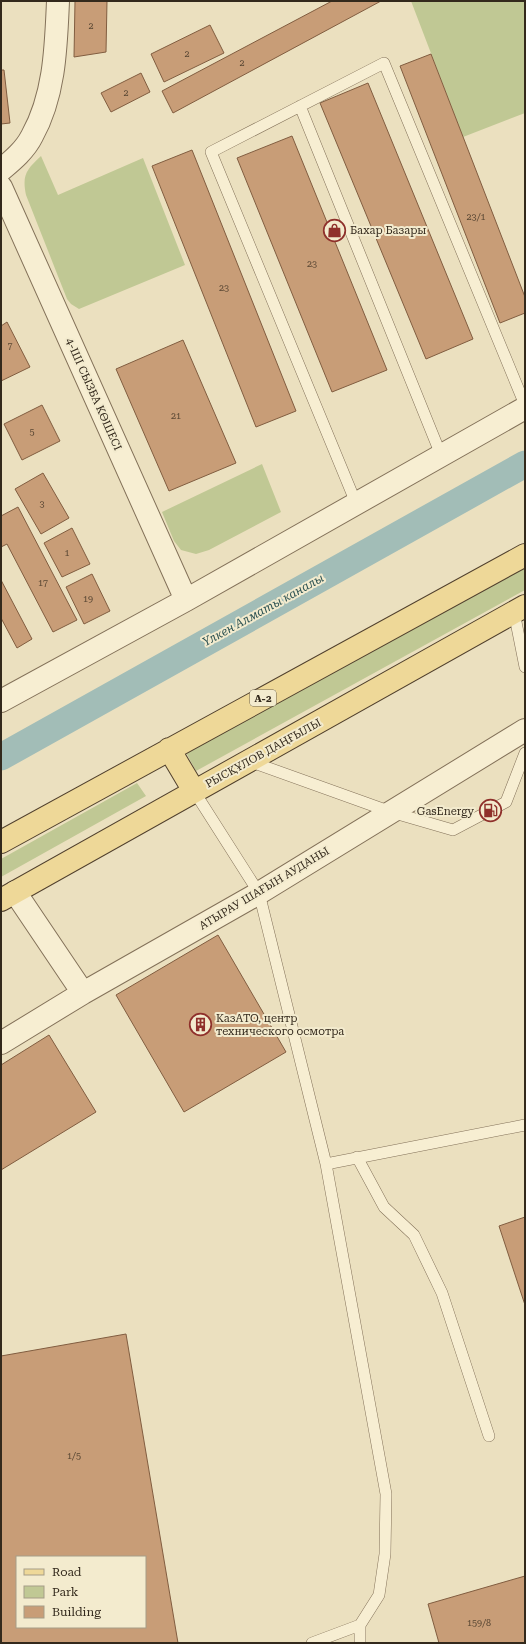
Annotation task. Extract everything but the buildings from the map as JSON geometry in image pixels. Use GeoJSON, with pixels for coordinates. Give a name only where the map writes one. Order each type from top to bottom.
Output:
{"type":"FeatureCollection","features":[{"type":"Feature","properties":{"kind":"main road","name":"A-2"},"geometry":{"type":"LineString","coordinates":[[1,842],[525,555]]}},
{"type":"Feature","properties":{"kind":"main road","name":"РЫСҚҰЛОВ ДАҢҒЫЛЫ"},"geometry":{"type":"LineString","coordinates":[[8,896],[520,609]]}},
{"type":"Feature","properties":{"kind":"main road"},"geometry":{"type":"LineString","coordinates":[[169,749],[194,791]]}},
{"type":"Feature","properties":{"kind":"street"},"geometry":{"type":"LineString","coordinates":[[1,170],[20,154],[32,137],[45,109],[56,43],[58,1]]}},
{"type":"Feature","properties":{"kind":"street","name":"4-ШІ СЫЗБА КӨШЕСІ"},"geometry":{"type":"LineString","coordinates":[[1,187],[186,600]]}},
{"type":"Feature","properties":{"kind":"street"},"geometry":{"type":"LineString","coordinates":[[1,701],[186,600],[525,407]]}},
{"type":"Feature","properties":{"kind":"street","name":"АТЫРАУ ШАҒЫН АУДАНЫ"},"geometry":{"type":"LineString","coordinates":[[1,1043],[83,993],[259,893],[525,730]]}},
{"type":"Feature","properties":{"kind":"street"},"geometry":{"type":"LineString","coordinates":[[8,896],[83,993]]}},
{"type":"Feature","properties":{"kind":"lane"},"geometry":{"type":"LineString","coordinates":[[356,503],[211,152],[384,63],[525,407]]}},
{"type":"Feature","properties":{"kind":"lane"},"geometry":{"type":"LineString","coordinates":[[300,106],[441,455]]}},
{"type":"Feature","properties":{"kind":"lane"},"geometry":{"type":"LineString","coordinates":[[520,609],[525,667]]}},
{"type":"Feature","properties":{"kind":"lane"},"geometry":{"type":"LineString","coordinates":[[249,760],[390,812],[453,830],[506,802],[525,752]]}},
{"type":"Feature","properties":{"kind":"lane"},"geometry":{"type":"LineString","coordinates":[[194,791],[259,893],[326,1164],[386,1494],[386,1554],[379,1595],[360,1625],[360,1643]]}},
{"type":"Feature","properties":{"kind":"lane"},"geometry":{"type":"LineString","coordinates":[[326,1164],[525,1125]]}},
{"type":"Feature","properties":{"kind":"lane"},"geometry":{"type":"LineString","coordinates":[[357,1157],[384,1207],[414,1236],[442,1294],[489,1436]]}},
{"type":"Feature","properties":{"kind":"lane"},"geometry":{"type":"LineString","coordinates":[[312,1643],[360,1625]]}},
{"type":"Feature","properties":{"kind":"green space"},"geometry":{"type":"Polygon","coordinates":[[[411,1],[524,1],[525,113],[463,137],[411,1]]]}},
{"type":"Feature","properties":{"kind":"green space"},"geometry":{"type":"Polygon","coordinates":[[[41,156],[58,195],[143,158],[185,265],[79,309],[71,304],[67,299],[26,195],[26,173],[41,156]]]}},
{"type":"Feature","properties":{"kind":"green space"},"geometry":{"type":"Polygon","coordinates":[[[262,464],[281,512],[209,550],[196,554],[181,550],[174,541],[162,512],[262,464]]]}},
{"type":"Feature","properties":{"kind":"green space"},"geometry":{"type":"Polygon","coordinates":[[[525,564],[525,590],[196,771],[185,751],[525,564]]]}},
{"type":"Feature","properties":{"kind":"green space"},"geometry":{"type":"Polygon","coordinates":[[[137,783],[146,796],[1,877],[1,859],[137,783]]]}},
{"type":"Feature","properties":{"kind":"waterway","name":"Үлкен Алматы каналы"},"geometry":{"type":"LineString","coordinates":[[1,757],[525,464]]}},
{"type":"Feature","properties":{"kind":"place","name":"Бахар Базары"},"geometry":{"type":"Point","coordinates":[335,230]}},
{"type":"Feature","properties":{"kind":"place","name":"GasEnergy"},"geometry":{"type":"Point","coordinates":[490,811]}},
{"type":"Feature","properties":{"kind":"place","name":"КазАТО, центр технического осмотра"},"geometry":{"type":"Point","coordinates":[201,1024]}}]}
